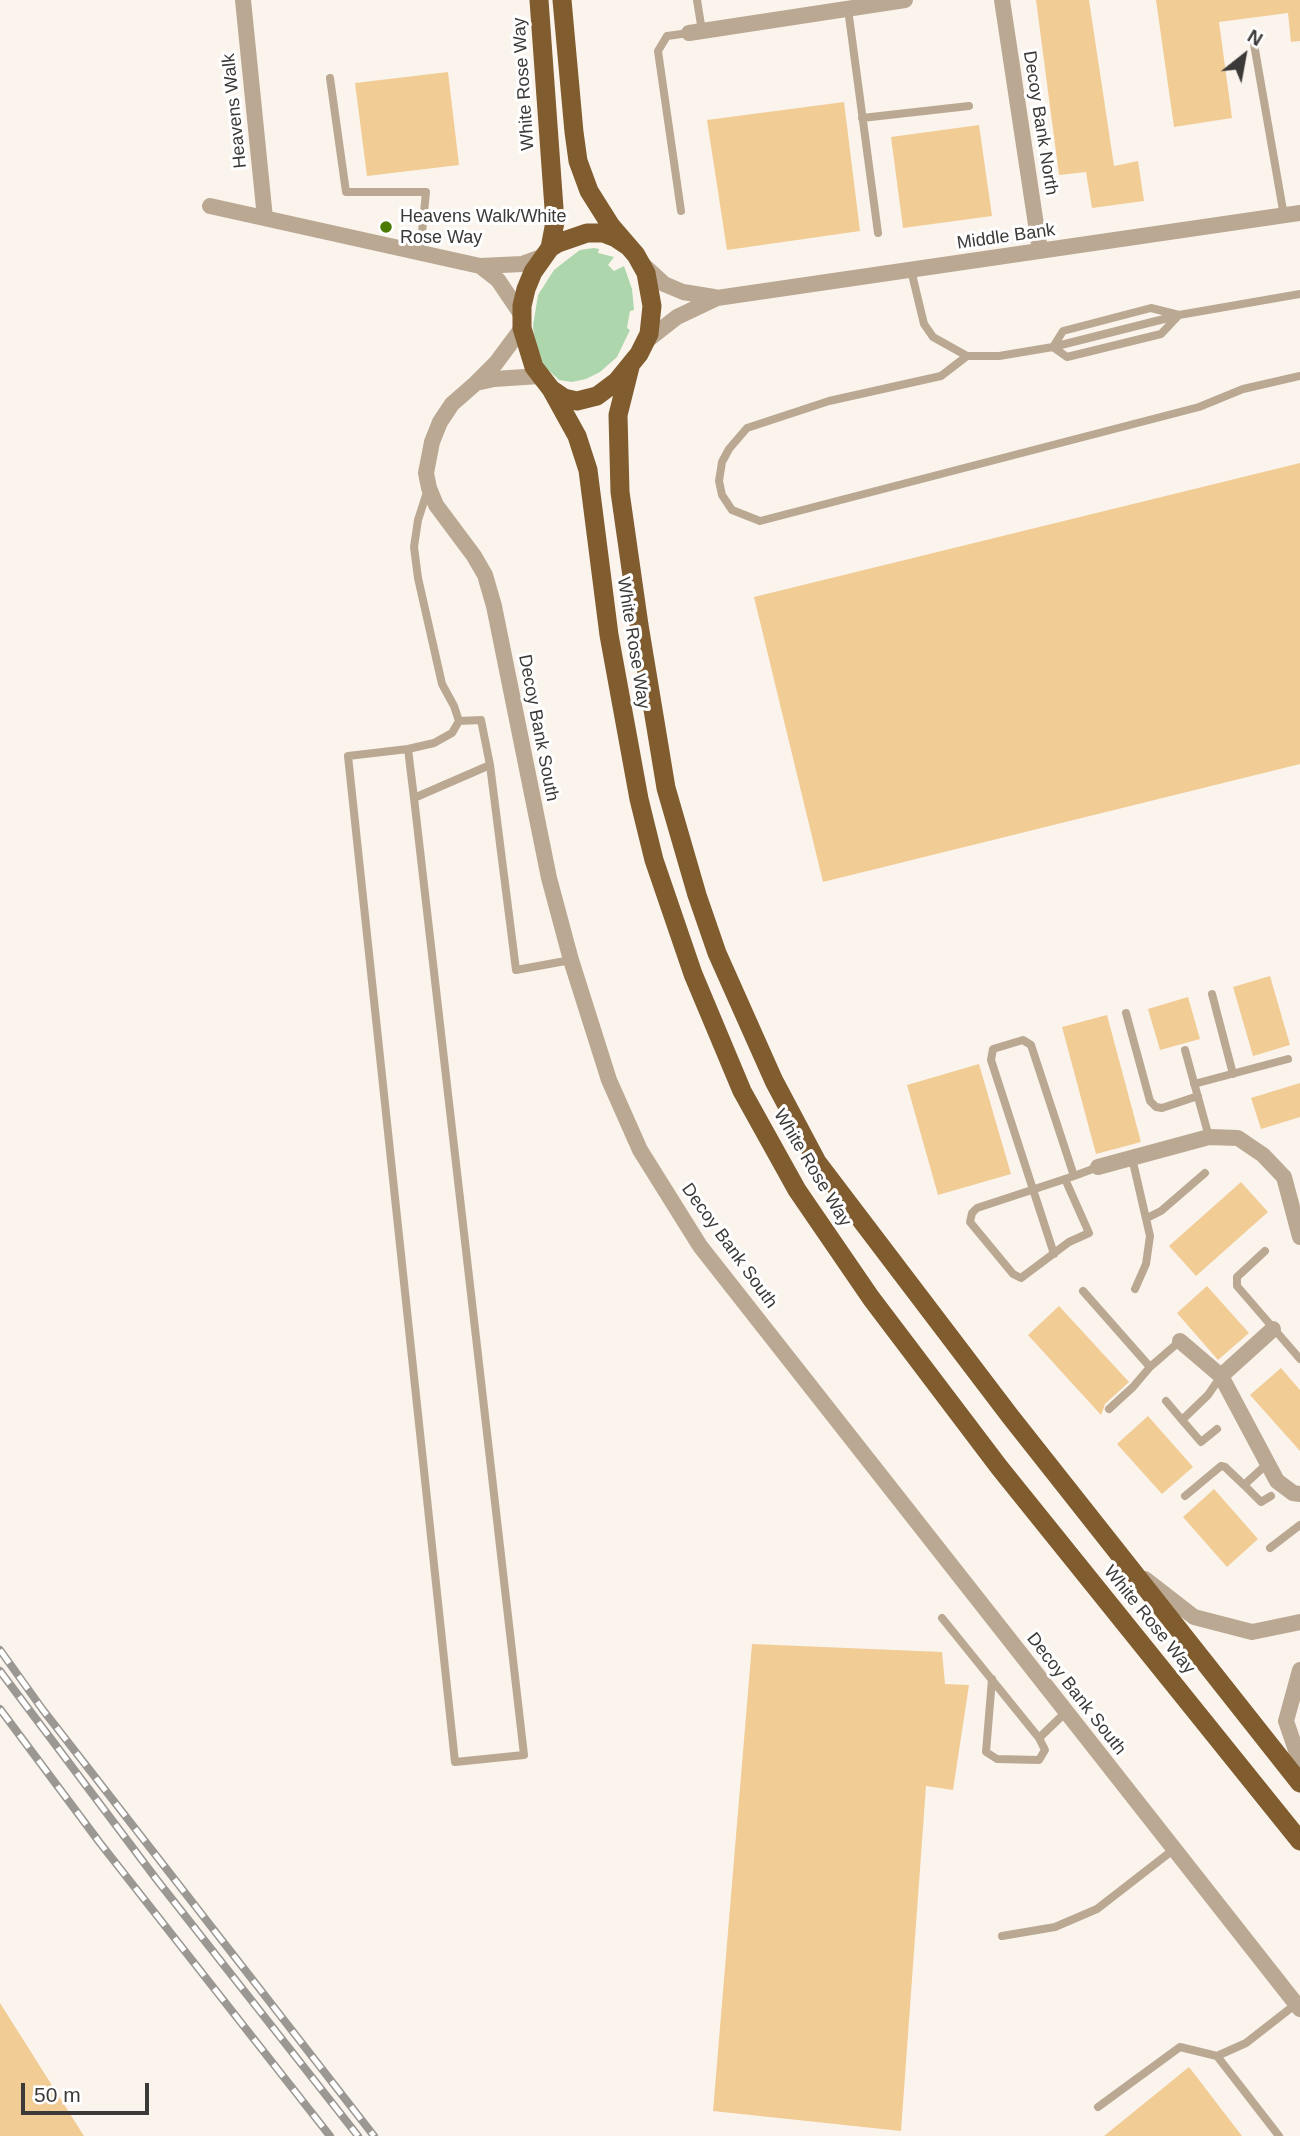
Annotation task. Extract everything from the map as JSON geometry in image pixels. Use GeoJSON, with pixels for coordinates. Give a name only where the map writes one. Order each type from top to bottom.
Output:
{"type":"FeatureCollection","features":[{"type":"Feature","properties":{"kind":"highway","name":"White Rose Way"},"geometry":{"type":"LineString","coordinates":[[539,0],[555,222],[547,252],[526,289],[523,322],[528,351],[577,436],[588,470],[609,635],[639,799],[654,860],[693,974],[742,1091],[797,1190],[871,1298],[999,1466],[1300,1841]]}},
{"type":"Feature","properties":{"kind":"highway","name":"White Rose Way"},"geometry":{"type":"LineString","coordinates":[[562,0],[578,161],[589,191],[646,273],[652,306],[649,334],[631,367],[618,415],[620,492],[666,788],[717,953],[774,1081],[817,1162],[1010,1416],[1300,1783]]}},
{"type":"Feature","properties":{"kind":"highway"},"geometry":{"type":"LineString","coordinates":[[547,252],[558,243],[587,233],[603,233],[628,246]]}},
{"type":"Feature","properties":{"kind":"highway","name":"White Rose Way"},"geometry":{"type":"LineString","coordinates":[[545,382],[564,398],[577,401],[597,396],[631,367]]}},
{"type":"Feature","properties":{"kind":"street","name":"Heavens Walk"},"geometry":{"type":"LineString","coordinates":[[243,0],[265,218]]}},
{"type":"Feature","properties":{"kind":"street"},"geometry":{"type":"LineString","coordinates":[[790,0],[793,17]]}},
{"type":"Feature","properties":{"kind":"street"},"geometry":{"type":"LineString","coordinates":[[695,32],[905,0]]}},
{"type":"Feature","properties":{"kind":"street","name":"Decoy Bank North"},"geometry":{"type":"LineString","coordinates":[[1002,0],[1040,251]]}},
{"type":"Feature","properties":{"kind":"street"},"geometry":{"type":"LineString","coordinates":[[210,206],[480,266],[523,264],[547,252]]}},
{"type":"Feature","properties":{"kind":"street","name":"Middle Bank"},"geometry":{"type":"LineString","coordinates":[[645,342],[677,317],[717,298],[1292,214]]}},
{"type":"Feature","properties":{"kind":"street","name":"Middle Bank"},"geometry":{"type":"LineString","coordinates":[[640,262],[664,284],[683,292],[717,298]]}},
{"type":"Feature","properties":{"kind":"street"},"geometry":{"type":"LineString","coordinates":[[480,266],[498,280],[523,322]]}},
{"type":"Feature","properties":{"kind":"street","name":"Decoy Bank South"},"geometry":{"type":"LineString","coordinates":[[523,322],[496,363],[452,404],[440,422],[426,473],[429,488],[445,518],[485,575],[494,606],[549,878],[571,960],[615,1092],[640,1150],[700,1246],[1298,2007]]}},
{"type":"Feature","properties":{"kind":"street"},"geometry":{"type":"LineString","coordinates":[[476,383],[494,379],[545,382]]}},
{"type":"Feature","properties":{"kind":"street"},"geometry":{"type":"LineString","coordinates":[[1098,1167],[1209,1137],[1238,1138],[1264,1155],[1284,1177],[1300,1234]]}},
{"type":"Feature","properties":{"kind":"street"},"geometry":{"type":"LineString","coordinates":[[1221,1376],[1273,1329]]}},
{"type":"Feature","properties":{"kind":"street"},"geometry":{"type":"LineString","coordinates":[[1180,1340],[1221,1376],[1277,1481],[1293,1493],[1300,1494]]}},
{"type":"Feature","properties":{"kind":"street"},"geometry":{"type":"LineString","coordinates":[[1132,1569],[1194,1617],[1252,1632],[1300,1622]]}},
{"type":"Feature","properties":{"kind":"street"},"geometry":{"type":"LineString","coordinates":[[1300,1670],[1286,1721],[1300,1762]]}},
{"type":"Feature","properties":{"kind":"lane"},"geometry":{"type":"LineString","coordinates":[[681,211],[658,51],[667,36],[695,32],[697,0]]}},
{"type":"Feature","properties":{"kind":"lane"},"geometry":{"type":"LineString","coordinates":[[848,9],[878,233]]}},
{"type":"Feature","properties":{"kind":"lane"},"geometry":{"type":"LineString","coordinates":[[1254,44],[1292,214]]}},
{"type":"Feature","properties":{"kind":"lane"},"geometry":{"type":"LineString","coordinates":[[330,78],[346,192],[426,192],[420,253]]}},
{"type":"Feature","properties":{"kind":"lane"},"geometry":{"type":"LineString","coordinates":[[862,118],[969,106]]}},
{"type":"Feature","properties":{"kind":"lane"},"geometry":{"type":"LineString","coordinates":[[911,270],[925,324],[933,337],[967,356],[999,356],[1053,346],[1179,316],[1300,294]]}},
{"type":"Feature","properties":{"kind":"lane"},"geometry":{"type":"LineString","coordinates":[[1053,346],[1063,331],[1151,308],[1179,316]]}},
{"type":"Feature","properties":{"kind":"lane"},"geometry":{"type":"LineString","coordinates":[[1053,346],[1067,357],[1161,334],[1179,316]]}},
{"type":"Feature","properties":{"kind":"lane"},"geometry":{"type":"LineString","coordinates":[[967,356],[942,376],[829,401],[747,428],[734,442],[722,462],[719,481],[722,495],[732,510],[760,521],[1199,407],[1243,389],[1300,376]]}},
{"type":"Feature","properties":{"kind":"lane"},"geometry":{"type":"LineString","coordinates":[[408,749],[524,1755],[455,1762],[348,756],[408,749],[433,743],[453,733],[459,721],[442,684],[418,578],[414,547],[418,520],[429,488]]}},
{"type":"Feature","properties":{"kind":"lane"},"geometry":{"type":"LineString","coordinates":[[459,721],[481,720],[490,765],[516,970],[571,960]]}},
{"type":"Feature","properties":{"kind":"lane"},"geometry":{"type":"LineString","coordinates":[[414,798],[490,765]]}},
{"type":"Feature","properties":{"kind":"lane"},"geometry":{"type":"LineString","coordinates":[[1212,995],[1233,1074]]}},
{"type":"Feature","properties":{"kind":"lane"},"geometry":{"type":"LineString","coordinates":[[1126,1013],[1150,1101],[1156,1107],[1162,1108],[1198,1096]]}},
{"type":"Feature","properties":{"kind":"lane"},"geometry":{"type":"LineString","coordinates":[[1054,1254],[991,1060],[993,1049],[1023,1040],[1031,1045],[1074,1176]]}},
{"type":"Feature","properties":{"kind":"lane"},"geometry":{"type":"LineString","coordinates":[[1185,1050],[1209,1137]]}},
{"type":"Feature","properties":{"kind":"lane"},"geometry":{"type":"LineString","coordinates":[[1194,1084],[1288,1059]]}},
{"type":"Feature","properties":{"kind":"lane"},"geometry":{"type":"LineString","coordinates":[[1132,1158],[1150,1236],[1141,1279],[1135,1289]]}},
{"type":"Feature","properties":{"kind":"lane"},"geometry":{"type":"LineString","coordinates":[[1065,1178],[1088,1233],[1069,1242],[1021,1278],[1013,1274],[970,1222],[972,1213],[977,1208],[1065,1178],[1074,1176],[1098,1167]]}},
{"type":"Feature","properties":{"kind":"lane"},"geometry":{"type":"LineString","coordinates":[[1147,1218],[1161,1211],[1205,1173]]}},
{"type":"Feature","properties":{"kind":"lane"},"geometry":{"type":"LineString","coordinates":[[1265,1251],[1237,1277],[1236,1282],[1300,1359]]}},
{"type":"Feature","properties":{"kind":"lane"},"geometry":{"type":"LineString","coordinates":[[1083,1291],[1150,1367]]}},
{"type":"Feature","properties":{"kind":"lane"},"geometry":{"type":"LineString","coordinates":[[1109,1409],[1180,1340]]}},
{"type":"Feature","properties":{"kind":"lane"},"geometry":{"type":"LineString","coordinates":[[1182,1420],[1208,1395],[1221,1376]]}},
{"type":"Feature","properties":{"kind":"lane"},"geometry":{"type":"LineString","coordinates":[[1166,1401],[1201,1442],[1217,1429]]}},
{"type":"Feature","properties":{"kind":"lane"},"geometry":{"type":"LineString","coordinates":[[1244,1485],[1268,1463]]}},
{"type":"Feature","properties":{"kind":"lane"},"geometry":{"type":"LineString","coordinates":[[1185,1496],[1221,1466],[1261,1502],[1270,1496]]}},
{"type":"Feature","properties":{"kind":"lane"},"geometry":{"type":"LineString","coordinates":[[1270,1548],[1300,1525]]}},
{"type":"Feature","properties":{"kind":"lane"},"geometry":{"type":"LineString","coordinates":[[942,1618],[992,1679],[1039,1738],[1045,1750],[1039,1760],[997,1759],[986,1752],[992,1679]]}},
{"type":"Feature","properties":{"kind":"lane"},"geometry":{"type":"LineString","coordinates":[[1039,1738],[1066,1712]]}},
{"type":"Feature","properties":{"kind":"lane"},"geometry":{"type":"LineString","coordinates":[[1002,1936],[1055,1927],[1097,1909],[1174,1850]]}},
{"type":"Feature","properties":{"kind":"lane"},"geometry":{"type":"LineString","coordinates":[[1098,2107],[1180,2047],[1217,2056],[1246,2043],[1298,2007]]}},
{"type":"Feature","properties":{"kind":"lane"},"geometry":{"type":"LineString","coordinates":[[1217,2056],[1279,2136]]}},
{"type":"Feature","properties":{"kind":"green space"},"geometry":{"type":"Polygon","coordinates":[[[599,249],[598,253],[614,257],[608,265],[614,271],[624,266],[632,289],[634,310],[630,311],[627,328],[630,330],[617,357],[600,372],[572,382],[559,380],[544,366],[535,343],[533,326],[538,295],[554,270],[580,250],[599,249]]]}},
{"type":"Feature","properties":{"kind":"building"},"geometry":{"type":"Polygon","coordinates":[[[1036,0],[1089,0],[1114,166],[1138,161],[1144,201],[1092,208],[1086,172],[1059,175],[1036,0]]]}},
{"type":"Feature","properties":{"kind":"building"},"geometry":{"type":"Polygon","coordinates":[[[1156,0],[1300,0],[1300,41],[1291,42],[1288,13],[1219,22],[1232,118],[1174,127],[1156,0]]]}},
{"type":"Feature","properties":{"kind":"building"},"geometry":{"type":"Polygon","coordinates":[[[448,72],[459,165],[367,176],[355,83],[448,72]]]}},
{"type":"Feature","properties":{"kind":"building"},"geometry":{"type":"Polygon","coordinates":[[[844,102],[860,231],[727,250],[707,120],[844,102]]]}},
{"type":"Feature","properties":{"kind":"building"},"geometry":{"type":"Polygon","coordinates":[[[979,125],[992,216],[903,228],[891,137],[979,125]]]}},
{"type":"Feature","properties":{"kind":"building"},"geometry":{"type":"Polygon","coordinates":[[[1300,463],[1300,764],[823,882],[754,597],[1300,463]]]}},
{"type":"Feature","properties":{"kind":"building"},"geometry":{"type":"Polygon","coordinates":[[[1270,976],[1290,1045],[1253,1056],[1233,987],[1270,976]]]}},
{"type":"Feature","properties":{"kind":"building"},"geometry":{"type":"Polygon","coordinates":[[[1188,997],[1200,1039],[1160,1050],[1148,1009],[1188,997]]]}},
{"type":"Feature","properties":{"kind":"building"},"geometry":{"type":"Polygon","coordinates":[[[1107,1015],[1141,1142],[1096,1154],[1062,1027],[1107,1015]]]}},
{"type":"Feature","properties":{"kind":"building"},"geometry":{"type":"Polygon","coordinates":[[[979,1064],[1011,1174],[938,1195],[907,1085],[979,1064]]]}},
{"type":"Feature","properties":{"kind":"building"},"geometry":{"type":"Polygon","coordinates":[[[1300,1083],[1300,1117],[1261,1129],[1251,1098],[1300,1083]]]}},
{"type":"Feature","properties":{"kind":"building"},"geometry":{"type":"Polygon","coordinates":[[[1241,1182],[1268,1212],[1196,1276],[1169,1246],[1241,1182]]]}},
{"type":"Feature","properties":{"kind":"building"},"geometry":{"type":"Polygon","coordinates":[[[1207,1286],[1249,1333],[1218,1360],[1177,1313],[1207,1286]]]}},
{"type":"Feature","properties":{"kind":"building"},"geometry":{"type":"Polygon","coordinates":[[[1059,1306],[1129,1382],[1105,1404],[1101,1415],[1028,1335],[1059,1306]]]}},
{"type":"Feature","properties":{"kind":"building"},"geometry":{"type":"Polygon","coordinates":[[[1281,1368],[1300,1390],[1300,1451],[1250,1395],[1281,1368]]]}},
{"type":"Feature","properties":{"kind":"building"},"geometry":{"type":"Polygon","coordinates":[[[1148,1416],[1193,1467],[1162,1494],[1117,1444],[1148,1416]]]}},
{"type":"Feature","properties":{"kind":"building"},"geometry":{"type":"Polygon","coordinates":[[[1214,1489],[1258,1539],[1227,1567],[1183,1517],[1214,1489]]]}},
{"type":"Feature","properties":{"kind":"building"},"geometry":{"type":"Polygon","coordinates":[[[752,1644],[942,1652],[945,1684],[969,1685],[953,1790],[926,1786],[901,2131],[713,2111],[752,1644]]]}},
{"type":"Feature","properties":{"kind":"building"},"geometry":{"type":"Polygon","coordinates":[[[0,2003],[84,2136],[0,2136],[0,2003]]]}},
{"type":"Feature","properties":{"kind":"building"},"geometry":{"type":"Polygon","coordinates":[[[1189,2067],[1242,2136],[1104,2136],[1189,2067]]]}},
{"type":"Feature","properties":{"kind":"railway"},"geometry":{"type":"LineString","coordinates":[[0,1650],[43,1710],[374,2136]]}},
{"type":"Feature","properties":{"kind":"railway"},"geometry":{"type":"LineString","coordinates":[[0,1671],[157,1880],[358,2136]]}},
{"type":"Feature","properties":{"kind":"railway"},"geometry":{"type":"LineString","coordinates":[[0,1709],[100,1843],[330,2136]]}},
{"type":"Feature","properties":{"kind":"place","name":"Heavens Walk/White Rose Way"},"geometry":{"type":"Point","coordinates":[386,227]}}]}
